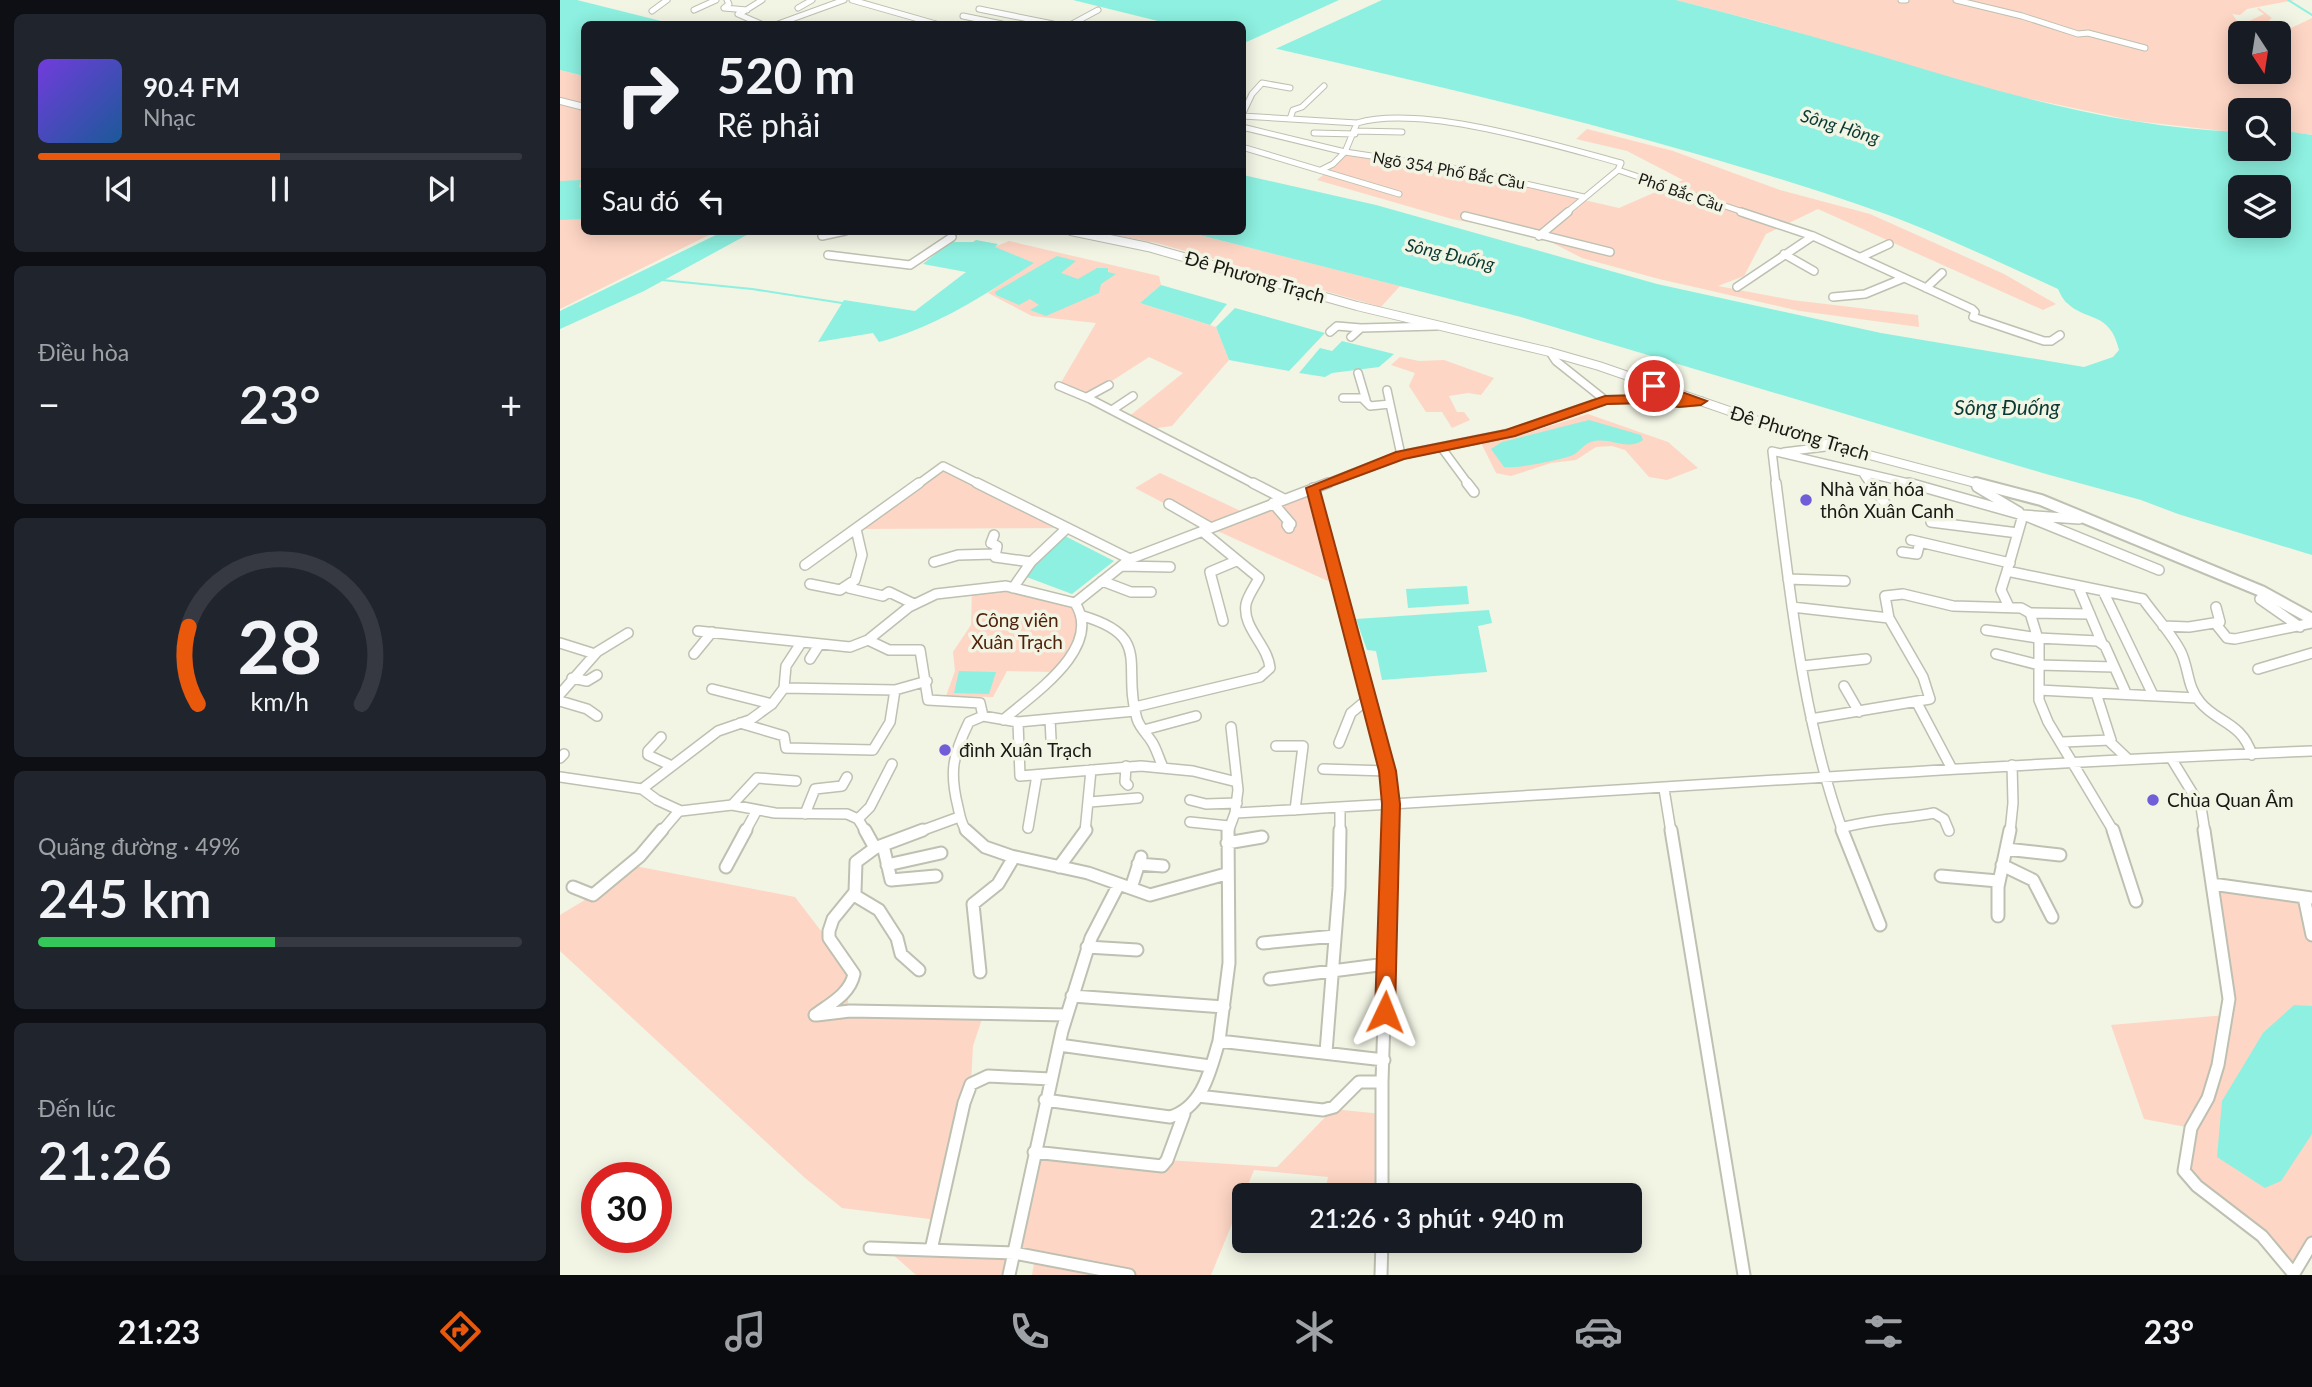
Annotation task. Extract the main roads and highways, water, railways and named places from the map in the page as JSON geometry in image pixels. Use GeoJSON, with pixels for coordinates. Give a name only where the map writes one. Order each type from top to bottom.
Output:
{"type":"FeatureCollection","features":[{"type":"Feature","properties":{"kind":"main road"},"geometry":{"type":"LineString","coordinates":[[560,100],[581,106]]}},
{"type":"Feature","properties":{"kind":"main road","name":"Đê Phương Trạch"},"geometry":{"type":"LineString","coordinates":[[1090,235],[1148,247],[1438,326],[1550,352],[1834,446],[2041,500],[2261,591],[2312,621]]}},
{"type":"Feature","properties":{"kind":"water"},"geometry":{"type":"Polygon","coordinates":[[[560,0],[577,0],[661,21],[581,21],[581,75],[560,70],[560,0]]]}},
{"type":"Feature","properties":{"kind":"water"},"geometry":{"type":"Polygon","coordinates":[[[1073,0],[1676,0],[2066,108],[2153,124],[2228,131],[2228,161],[2291,161],[2291,132],[2312,135],[2312,555],[2141,500],[1521,317],[1200,235],[1246,235],[1246,176],[1376,205],[1657,284],[1881,333],[2084,367],[2113,357],[2119,350],[2110,329],[2104,323],[2075,309],[2064,300],[2058,289],[1934,233],[1781,179],[1629,135],[1475,95],[1246,42],[1246,21],[1158,21],[1073,0]]]}},
{"type":"Feature","properties":{"kind":"water"},"geometry":{"type":"Polygon","coordinates":[[[581,180],[581,219],[560,220],[560,181],[581,180]]]}},
{"type":"Feature","properties":{"kind":"water"},"geometry":{"type":"Polygon","coordinates":[[[716,235],[747,235],[644,291],[560,329],[560,311],[716,235]]]}},
{"type":"Feature","properties":{"kind":"water"},"geometry":{"type":"Polygon","coordinates":[[[976,240],[998,244],[995,247],[1034,263],[960,309],[900,336],[879,342],[873,333],[818,342],[844,300],[915,311],[966,272],[923,264],[950,242],[976,240]]]}},
{"type":"Feature","properties":{"kind":"water"},"geometry":{"type":"Polygon","coordinates":[[[1057,256],[1076,261],[1061,273],[1078,279],[1097,268],[1108,268],[1108,272],[1116,274],[1101,284],[1099,293],[1046,316],[1030,310],[1039,305],[1030,299],[1019,305],[996,295],[995,292],[1057,256]]]}},
{"type":"Feature","properties":{"kind":"water"},"geometry":{"type":"Polygon","coordinates":[[[1161,285],[1227,304],[1210,325],[1140,303],[1161,285]]]}},
{"type":"Feature","properties":{"kind":"water"},"geometry":{"type":"Polygon","coordinates":[[[1235,308],[1325,333],[1289,371],[1229,360],[1216,327],[1235,308]]]}},
{"type":"Feature","properties":{"kind":"water"},"geometry":{"type":"Polygon","coordinates":[[[1342,341],[1394,354],[1379,367],[1332,373],[1325,377],[1299,373],[1320,348],[1332,351],[1342,341]]]}},
{"type":"Feature","properties":{"kind":"water"},"geometry":{"type":"Polygon","coordinates":[[[1589,420],[1641,435],[1643,440],[1631,445],[1591,442],[1567,457],[1510,467],[1504,467],[1491,449],[1502,442],[1589,420]]]}},
{"type":"Feature","properties":{"kind":"water"},"geometry":{"type":"Polygon","coordinates":[[[1063,535],[1114,561],[1072,594],[1024,576],[1063,535]]]}},
{"type":"Feature","properties":{"kind":"water"},"geometry":{"type":"Polygon","coordinates":[[[1467,586],[1469,604],[1408,608],[1406,589],[1467,586]]]}},
{"type":"Feature","properties":{"kind":"water"},"geometry":{"type":"Polygon","coordinates":[[[1489,610],[1492,623],[1478,626],[1487,672],[1382,680],[1376,651],[1367,650],[1356,619],[1489,610]]]}},
{"type":"Feature","properties":{"kind":"water"},"geometry":{"type":"Polygon","coordinates":[[[959,671],[996,672],[989,694],[954,693],[959,671]]]}},
{"type":"Feature","properties":{"kind":"water"},"geometry":{"type":"Polygon","coordinates":[[[2294,1005],[2312,1006],[2312,1134],[2281,1181],[2265,1188],[2217,1157],[2222,1101],[2263,1033],[2294,1005]]]}},
{"type":"Feature","properties":{"kind":"waterway"},"geometry":{"type":"LineString","coordinates":[[2288,0],[2312,15]]}},
{"type":"Feature","properties":{"kind":"waterway"},"geometry":{"type":"LineString","coordinates":[[662,280],[752,289],[842,303]]}},
{"type":"Feature","properties":{"kind":"place","name":"Nhà văn hóa thôn Xuân Canh"},"geometry":{"type":"Point","coordinates":[1806,500]}},
{"type":"Feature","properties":{"kind":"place","name":"đình Xuân Trạch"},"geometry":{"type":"Point","coordinates":[945,750]}},
{"type":"Feature","properties":{"kind":"place","name":"Chùa Quan Âm"},"geometry":{"type":"Point","coordinates":[2153,800]}},
{"type":"Feature","properties":{"kind":"water label","name":"Sông Hồng"},"geometry":{"type":"Point","coordinates":[1840,127]}},
{"type":"Feature","properties":{"kind":"water label","name":"Sông Đuống"},"geometry":{"type":"Point","coordinates":[1450,255]}},
{"type":"Feature","properties":{"kind":"water label","name":"Sông Đuống"},"geometry":{"type":"Point","coordinates":[2007,408]}},
{"type":"Feature","properties":{"kind":"park label","name":"Công viên Xuân Trạch"},"geometry":{"type":"Point","coordinates":[1017,631]}}]}
